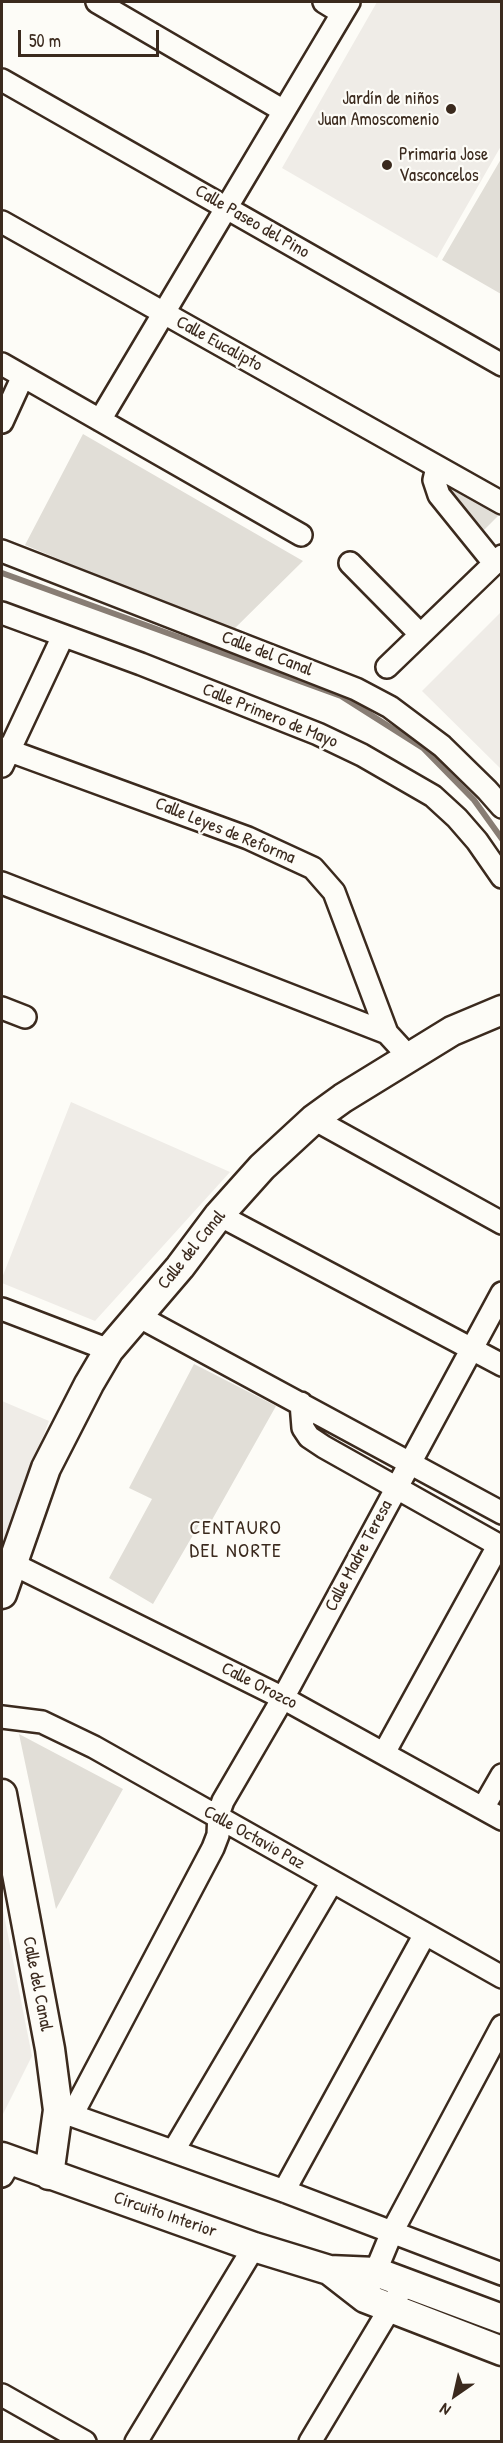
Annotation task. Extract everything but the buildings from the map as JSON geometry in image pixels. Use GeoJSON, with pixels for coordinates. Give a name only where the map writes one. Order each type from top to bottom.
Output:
{"type":"FeatureCollection","features":[{"type":"Feature","properties":{"kind":"street"},"geometry":{"type":"LineString","coordinates":[[97,2],[284,111]]}},
{"type":"Feature","properties":{"kind":"street"},"geometry":{"type":"LineString","coordinates":[[100,420],[346,7],[324,2]]}},
{"type":"Feature","properties":{"kind":"street","name":"Calle Paseo del Pino"},"geometry":{"type":"LineString","coordinates":[[2,80],[501,365]]}},
{"type":"Feature","properties":{"kind":"street","name":"Calle Eucalipto"},"geometry":{"type":"LineString","coordinates":[[2,222],[501,503]]}},
{"type":"Feature","properties":{"kind":"street"},"geometry":{"type":"LineString","coordinates":[[2,364],[301,535]]}},
{"type":"Feature","properties":{"kind":"street"},"geometry":{"type":"LineString","coordinates":[[2,422],[23,376]]}},
{"type":"Feature","properties":{"kind":"street"},"geometry":{"type":"LineString","coordinates":[[387,667],[498,559],[439,495],[434,480],[437,467]]}},
{"type":"Feature","properties":{"kind":"street","name":"Calle del Canal"},"geometry":{"type":"LineString","coordinates":[[2,551],[302,667],[373,698],[413,723],[442,746],[501,807]]}},
{"type":"Feature","properties":{"kind":"street"},"geometry":{"type":"LineString","coordinates":[[350,563],[420,634]]}},
{"type":"Feature","properties":{"kind":"street","name":"Calle Primero de Mayo"},"geometry":{"type":"LineString","coordinates":[[2,613],[318,734],[362,755],[433,796],[477,841],[501,877]]}},
{"type":"Feature","properties":{"kind":"street"},"geometry":{"type":"LineString","coordinates":[[4,755],[63,636]]}},
{"type":"Feature","properties":{"kind":"street","name":"Calle Leyes de Reforma"},"geometry":{"type":"LineString","coordinates":[[4,755],[248,838],[313,868],[334,892],[387,1033],[410,1057]]}},
{"type":"Feature","properties":{"kind":"street"},"geometry":{"type":"LineString","coordinates":[[2,883],[387,1033]]}},
{"type":"Feature","properties":{"kind":"street"},"geometry":{"type":"LineString","coordinates":[[2,1008],[25,1017]]}},
{"type":"Feature","properties":{"kind":"street","name":"Calle del Canal"},"geometry":{"type":"LineString","coordinates":[[2,1594],[46,1468],[83,1394],[109,1350],[219,1215],[262,1167],[314,1119],[343,1098],[452,1031],[495,1018]]}},
{"type":"Feature","properties":{"kind":"street"},"geometry":{"type":"LineString","coordinates":[[314,1119],[499,1217]]}},
{"type":"Feature","properties":{"kind":"street"},"geometry":{"type":"LineString","coordinates":[[219,1215],[501,1365]]}},
{"type":"Feature","properties":{"kind":"street","name":"Calle Madre Teresa"},"geometry":{"type":"LineString","coordinates":[[65,2112],[213,1848],[223,1801],[283,1698],[501,1293]]}},
{"type":"Feature","properties":{"kind":"street"},"geometry":{"type":"LineString","coordinates":[[2,1308],[109,1350]]}},
{"type":"Feature","properties":{"kind":"street"},"geometry":{"type":"LineString","coordinates":[[138,1316],[501,1513]]}},
{"type":"Feature","properties":{"kind":"street"},"geometry":{"type":"LineString","coordinates":[[301,1403],[302,1424],[309,1437],[500,1546],[384,1753]]}},
{"type":"Feature","properties":{"kind":"street","name":"Calle Orozco"},"geometry":{"type":"LineString","coordinates":[[11,1563],[283,1698],[501,1819]]}},
{"type":"Feature","properties":{"kind":"street","name":"Calle Octavio Paz"},"geometry":{"type":"LineString","coordinates":[[2,1717],[26,1718],[59,1729],[501,1977]]}},
{"type":"Feature","properties":{"kind":"street"},"geometry":{"type":"LineString","coordinates":[[483,1808],[501,1775]]}},
{"type":"Feature","properties":{"kind":"street","name":"Calle del Canal"},"geometry":{"type":"LineString","coordinates":[[2,1794],[50,2049],[65,2112],[50,2175]]}},
{"type":"Feature","properties":{"kind":"street"},"geometry":{"type":"LineString","coordinates":[[174,2150],[332,1882]]}},
{"type":"Feature","properties":{"kind":"street"},"geometry":{"type":"LineString","coordinates":[[284,2191],[425,1934]]}},
{"type":"Feature","properties":{"kind":"street"},"geometry":{"type":"LineString","coordinates":[[310,2442],[377,2293],[392,2232],[501,2026]]}},
{"type":"Feature","properties":{"kind":"street"},"geometry":{"type":"LineString","coordinates":[[65,2112],[174,2150],[501,2274]]}},
{"type":"Feature","properties":{"kind":"street","name":"Circuito Interior"},"geometry":{"type":"LineString","coordinates":[[5,2164],[50,2175],[254,2247],[329,2270],[501,2351]]}},
{"type":"Feature","properties":{"kind":"street"},"geometry":{"type":"LineString","coordinates":[[136,2442],[254,2247]]}},
{"type":"Feature","properties":{"kind":"street","name":"Circuito Interior"},"geometry":{"type":"LineString","coordinates":[[377,2293],[405,2283],[501,2319]]}},
{"type":"Feature","properties":{"kind":"street"},"geometry":{"type":"LineString","coordinates":[[2,2395],[85,2442]]}},
{"type":"Feature","properties":{"kind":"shaded area"},"geometry":{"type":"Polygon","coordinates":[[[377,2],[501,2],[501,146],[437,258],[282,168],[377,2]]]}},
{"type":"Feature","properties":{"kind":"shaded area"},"geometry":{"type":"Polygon","coordinates":[[[501,159],[501,294],[442,260],[501,159]]]}},
{"type":"Feature","properties":{"kind":"shaded area"},"geometry":{"type":"Polygon","coordinates":[[[83,434],[303,561],[232,631],[25,545],[83,434]]]}},
{"type":"Feature","properties":{"kind":"shaded area"},"geometry":{"type":"Polygon","coordinates":[[[445,480],[501,513],[482,532],[443,489],[445,480]]]}},
{"type":"Feature","properties":{"kind":"shaded area"},"geometry":{"type":"Polygon","coordinates":[[[501,612],[501,769],[422,691],[501,612]]]}},
{"type":"Feature","properties":{"kind":"shaded area"},"geometry":{"type":"Polygon","coordinates":[[[71,1102],[230,1172],[95,1321],[2,1283],[71,1102]]]}},
{"type":"Feature","properties":{"kind":"shaded area"},"geometry":{"type":"Polygon","coordinates":[[[194,1364],[276,1406],[208,1527],[200,1523],[153,1604],[109,1578],[152,1499],[129,1488],[194,1364]]]}},
{"type":"Feature","properties":{"kind":"shaded area"},"geometry":{"type":"Polygon","coordinates":[[[2,1401],[49,1421],[2,1544],[2,1401]]]}},
{"type":"Feature","properties":{"kind":"shaded area"},"geometry":{"type":"Polygon","coordinates":[[[19,1734],[123,1789],[56,1909],[19,1734]]]}},
{"type":"Feature","properties":{"kind":"shaded area"},"geometry":{"type":"Polygon","coordinates":[[[2,1905],[32,2056],[2,2116],[2,1905]]]}},
{"type":"Feature","properties":{"kind":"waterway"},"geometry":{"type":"LineString","coordinates":[[2,573],[341,696],[423,748],[474,800],[502,839]]}},
{"type":"Feature","properties":{"kind":"place","name":"Jardín de niños Juan Amoscomenio"},"geometry":{"type":"Point","coordinates":[451,109]}},
{"type":"Feature","properties":{"kind":"place","name":"Primaria Jose Vasconcelos"},"geometry":{"type":"Point","coordinates":[387,165]}},
{"type":"Feature","properties":{"kind":"district","name":"CENTAURO DEL NORTE"},"geometry":{"type":"Point","coordinates":[236,1540]}}]}
